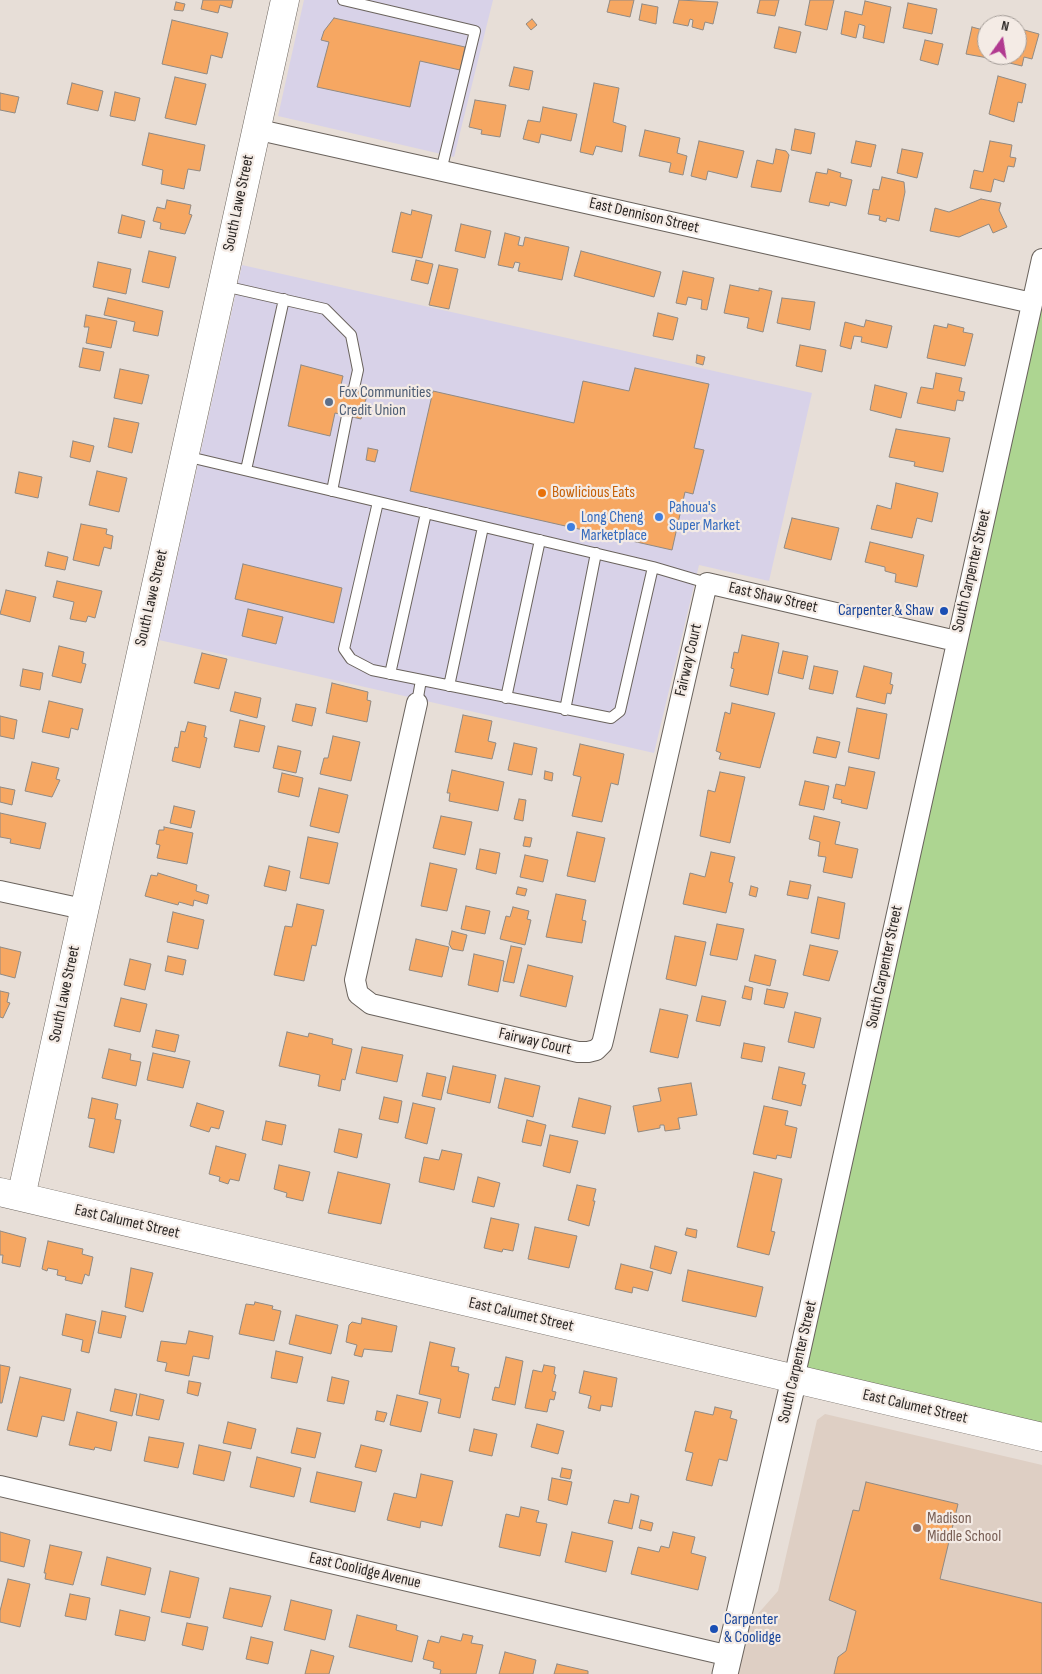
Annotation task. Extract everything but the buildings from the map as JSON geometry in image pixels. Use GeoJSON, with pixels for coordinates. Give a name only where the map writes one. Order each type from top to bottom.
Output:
{"type":"FeatureCollection","features":[{"type":"Feature","properties":{"kind":"main road","name":"South Lawe Street"},"geometry":{"type":"LineString","coordinates":[[10,1195],[83,909],[285,0]]}},
{"type":"Feature","properties":{"kind":"main road","name":"East Calumet Street"},"geometry":{"type":"LineString","coordinates":[[10,1195],[1042,1437]]}},
{"type":"Feature","properties":{"kind":"street","name":"East Dennison Street"},"geometry":{"type":"LineString","coordinates":[[256,129],[1032,302]]}},
{"type":"Feature","properties":{"kind":"street","name":"South Carpenter Street"},"geometry":{"type":"LineString","coordinates":[[727,1665],[794,1379],[956,640],[1042,259]]}},
{"type":"Feature","properties":{"kind":"street","name":"East Shaw Street"},"geometry":{"type":"LineString","coordinates":[[707,583],[956,640]]}},
{"type":"Feature","properties":{"kind":"street","name":"Fairway Court"},"geometry":{"type":"LineString","coordinates":[[417,702],[355,980],[358,994],[371,1004],[578,1052],[596,1050],[602,1044],[604,1036],[707,583]]}},
{"type":"Feature","properties":{"kind":"street"},"geometry":{"type":"LineString","coordinates":[[0,891],[83,909]]}},
{"type":"Feature","properties":{"kind":"street","name":"East Coolidge Avenue"},"geometry":{"type":"LineString","coordinates":[[0,1486],[727,1665]]}},
{"type":"Feature","properties":{"kind":"lane"},"geometry":{"type":"LineString","coordinates":[[343,0],[475,31],[441,171]]}},
{"type":"Feature","properties":{"kind":"lane"},"geometry":{"type":"LineString","coordinates":[[221,286],[325,309],[351,335],[358,370],[354,388]]}},
{"type":"Feature","properties":{"kind":"lane"},"geometry":{"type":"LineString","coordinates":[[246,470],[284,299]]}},
{"type":"Feature","properties":{"kind":"lane"},"geometry":{"type":"LineString","coordinates":[[332,491],[347,416]]}},
{"type":"Feature","properties":{"kind":"lane"},"geometry":{"type":"LineString","coordinates":[[184,456],[654,567],[707,583]]}},
{"type":"Feature","properties":{"kind":"lane"},"geometry":{"type":"LineString","coordinates":[[378,502],[344,649],[351,659],[372,670],[611,718],[620,712],[654,567]]}},
{"type":"Feature","properties":{"kind":"lane"},"geometry":{"type":"LineString","coordinates":[[390,674],[426,513]]}},
{"type":"Feature","properties":{"kind":"lane"},"geometry":{"type":"LineString","coordinates":[[449,686],[483,527]]}},
{"type":"Feature","properties":{"kind":"lane"},"geometry":{"type":"LineString","coordinates":[[506,698],[540,540]]}},
{"type":"Feature","properties":{"kind":"lane"},"geometry":{"type":"LineString","coordinates":[[565,710],[596,553]]}},
{"type":"Feature","properties":{"kind":"lane"},"geometry":{"type":"LineString","coordinates":[[417,702],[421,680]]}},
{"type":"Feature","properties":{"kind":"shaded area"},"geometry":{"type":"Polygon","coordinates":[[[304,0],[493,0],[454,157],[278,116],[304,0]]]}},
{"type":"Feature","properties":{"kind":"shaded area","name":"Long Cheng Marketplace"},"geometry":{"type":"Polygon","coordinates":[[[242,265],[812,393],[769,581],[699,565],[654,753],[159,640],[242,265]]]}},
{"type":"Feature","properties":{"kind":"shaded area","name":"Madison Middle School"},"geometry":{"type":"Polygon","coordinates":[[[825,1414],[1042,1465],[1042,1674],[738,1674],[749,1624],[778,1591],[817,1420],[825,1414]]]}},
{"type":"Feature","properties":{"kind":"green space"},"geometry":{"type":"Polygon","coordinates":[[[1042,261],[1042,1437],[794,1379],[1042,261]]]}},
{"type":"Feature","properties":{"kind":"place","name":"Fox Communities Credit Union"},"geometry":{"type":"Point","coordinates":[329,402]}},
{"type":"Feature","properties":{"kind":"place","name":"Bowlicious Eats"},"geometry":{"type":"Point","coordinates":[542,493]}},
{"type":"Feature","properties":{"kind":"place","name":"Pahoua's Super Market"},"geometry":{"type":"Point","coordinates":[659,517]}},
{"type":"Feature","properties":{"kind":"place","name":"Long Cheng Marketplace"},"geometry":{"type":"Point","coordinates":[571,527]}},
{"type":"Feature","properties":{"kind":"place","name":"Carpenter & Shaw"},"geometry":{"type":"Point","coordinates":[944,611]}},
{"type":"Feature","properties":{"kind":"place","name":"Madison Middle School"},"geometry":{"type":"Point","coordinates":[917,1528]}},
{"type":"Feature","properties":{"kind":"place","name":"Carpenter & Coolidge"},"geometry":{"type":"Point","coordinates":[714,1629]}}]}
